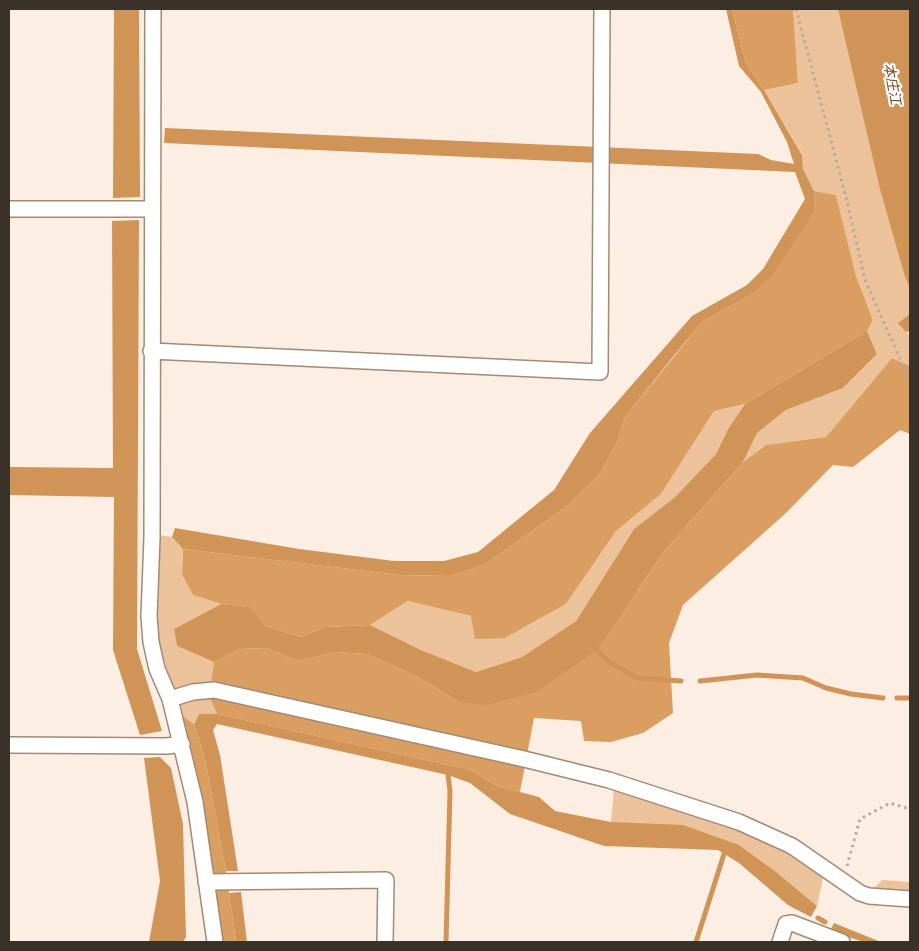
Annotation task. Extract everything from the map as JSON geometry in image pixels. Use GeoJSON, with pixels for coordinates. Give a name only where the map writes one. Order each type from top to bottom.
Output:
{"type":"FeatureCollection","features":[{"type":"Feature","properties":{"kind":"street"},"geometry":{"type":"LineString","coordinates":[[153,9],[151,642],[157,669],[170,698],[195,802],[215,942]]}},
{"type":"Feature","properties":{"kind":"street"},"geometry":{"type":"LineString","coordinates":[[151,351],[600,372],[602,9]]}},
{"type":"Feature","properties":{"kind":"street"},"geometry":{"type":"LineString","coordinates":[[9,209],[152,209]]}},
{"type":"Feature","properties":{"kind":"street"},"geometry":{"type":"LineString","coordinates":[[170,698],[192,692],[214,690],[524,759],[609,780],[739,822],[792,846],[860,893],[869,896],[910,899]]}},
{"type":"Feature","properties":{"kind":"street"},"geometry":{"type":"LineString","coordinates":[[9,745],[167,746],[182,744]]}},
{"type":"Feature","properties":{"kind":"street"},"geometry":{"type":"LineString","coordinates":[[206,882],[386,880],[386,942]]}},
{"type":"Feature","properties":{"kind":"street"},"geometry":{"type":"LineString","coordinates":[[780,942],[786,924],[792,923],[842,942]]}},
{"type":"Feature","properties":{"kind":"path"},"geometry":{"type":"LineString","coordinates":[[796,9],[846,197],[865,280],[910,381]]}},
{"type":"Feature","properties":{"kind":"path"},"geometry":{"type":"LineString","coordinates":[[843,881],[860,819],[890,803],[910,809]]}},
{"type":"Feature","properties":{"kind":"shaded area"},"geometry":{"type":"Polygon","coordinates":[[[732,9],[793,9],[798,83],[764,90],[746,63],[732,9]]]}},
{"type":"Feature","properties":{"kind":"shaded area"},"geometry":{"type":"Polygon","coordinates":[[[793,9],[851,9],[905,277],[910,289],[910,314],[899,323],[910,336],[910,366],[892,358],[826,437],[766,445],[743,462],[757,433],[786,410],[843,388],[877,354],[867,331],[873,320],[856,276],[836,195],[814,191],[803,169],[802,154],[764,90],[798,83],[793,9]]]}},
{"type":"Feature","properties":{"kind":"shaded area"},"geometry":{"type":"Polygon","coordinates":[[[814,191],[836,195],[856,276],[873,320],[867,331],[745,404],[714,411],[661,494],[616,531],[566,604],[505,638],[475,639],[471,616],[408,601],[370,625],[325,627],[301,637],[265,626],[249,607],[221,604],[193,595],[182,575],[183,549],[400,575],[450,576],[484,565],[567,506],[600,474],[618,440],[625,417],[702,322],[752,294],[815,210],[814,191]]]}},
{"type":"Feature","properties":{"kind":"shaded area"},"geometry":{"type":"Polygon","coordinates":[[[892,358],[910,366],[910,434],[900,430],[853,467],[833,465],[786,513],[683,605],[669,643],[673,713],[643,733],[611,742],[584,741],[581,721],[534,718],[520,792],[497,786],[471,770],[217,714],[209,696],[214,662],[239,649],[266,648],[299,661],[336,652],[367,654],[418,677],[459,702],[638,590],[665,550],[743,462],[766,445],[826,437],[892,358]]]}},
{"type":"Feature","properties":{"kind":"shaded area"},"geometry":{"type":"Polygon","coordinates":[[[745,404],[728,429],[716,454],[675,497],[634,529],[576,621],[522,657],[476,672],[421,650],[370,625],[408,601],[471,616],[505,638],[566,604],[616,531],[661,494],[714,411],[745,404]]]}},
{"type":"Feature","properties":{"kind":"shaded area"},"geometry":{"type":"Polygon","coordinates":[[[158,535],[172,537],[183,549],[182,575],[193,595],[221,604],[174,629],[177,646],[214,662],[209,696],[217,714],[199,714],[194,724],[181,715],[157,639],[158,535]]]}},
{"type":"Feature","properties":{"kind":"shaded area"},"geometry":{"type":"Polygon","coordinates":[[[181,715],[194,724],[205,759],[226,871],[236,942],[221,942],[194,763],[181,715]]]}},
{"type":"Feature","properties":{"kind":"shaded area"},"geometry":{"type":"Polygon","coordinates":[[[614,790],[736,827],[788,851],[823,878],[817,906],[775,871],[739,845],[611,822],[614,790]]]}},
{"type":"Feature","properties":{"kind":"shaded area"},"geometry":{"type":"Polygon","coordinates":[[[882,880],[910,882],[910,893],[872,890],[882,880]]]}},
{"type":"Feature","properties":{"kind":"water"},"geometry":{"type":"Polygon","coordinates":[[[114,9],[139,9],[140,197],[113,198],[114,9]]]}},
{"type":"Feature","properties":{"kind":"water"},"geometry":{"type":"Polygon","coordinates":[[[726,9],[732,9],[746,63],[802,155],[803,169],[814,191],[815,210],[773,274],[752,294],[702,322],[672,358],[625,417],[618,440],[600,474],[567,506],[484,565],[450,576],[400,575],[183,549],[172,537],[175,528],[299,549],[394,561],[444,561],[478,552],[554,490],[590,433],[692,316],[747,285],[763,269],[805,199],[795,172],[164,143],[165,128],[758,154],[771,160],[794,164],[787,142],[761,92],[739,66],[726,9]]]}},
{"type":"Feature","properties":{"kind":"water","name":"本庄江"},"geometry":{"type":"Polygon","coordinates":[[[838,9],[910,9],[910,289],[880,189],[838,9]]]}},
{"type":"Feature","properties":{"kind":"water"},"geometry":{"type":"Polygon","coordinates":[[[139,220],[137,649],[162,731],[140,735],[113,650],[114,497],[9,495],[9,467],[113,468],[112,221],[139,220]]]}},
{"type":"Feature","properties":{"kind":"water"},"geometry":{"type":"Polygon","coordinates":[[[910,314],[910,331],[906,332],[898,323],[910,314]]]}},
{"type":"Feature","properties":{"kind":"water"},"geometry":{"type":"Polygon","coordinates":[[[867,331],[877,354],[843,388],[786,410],[757,433],[743,462],[665,550],[597,650],[536,692],[486,705],[459,702],[418,677],[367,654],[336,652],[299,661],[266,648],[239,649],[214,662],[177,646],[174,629],[221,604],[250,607],[265,626],[301,637],[325,627],[370,625],[421,650],[476,672],[522,657],[576,621],[634,529],[675,497],[716,454],[728,429],[745,404],[867,331]]]}},
{"type":"Feature","properties":{"kind":"water"},"geometry":{"type":"Polygon","coordinates":[[[199,714],[217,714],[471,770],[497,786],[539,797],[555,811],[611,822],[683,825],[739,845],[775,871],[817,906],[811,917],[788,905],[739,863],[718,850],[604,846],[510,814],[470,783],[448,775],[217,724],[213,730],[220,755],[238,871],[226,871],[205,759],[194,724],[199,714]]]}},
{"type":"Feature","properties":{"kind":"water"},"geometry":{"type":"Polygon","coordinates":[[[160,757],[171,768],[183,824],[186,937],[183,942],[149,942],[160,881],[144,758],[160,757]]]}},
{"type":"Feature","properties":{"kind":"water"},"geometry":{"type":"Polygon","coordinates":[[[241,892],[247,942],[236,942],[229,893],[241,892]]]}},
{"type":"Feature","properties":{"kind":"water"},"geometry":{"type":"Polygon","coordinates":[[[834,923],[881,942],[864,942],[830,931],[834,923]]]}},
{"type":"Feature","properties":{"kind":"waterway"},"geometry":{"type":"LineString","coordinates":[[597,650],[609,662],[637,678],[681,681]]}},
{"type":"Feature","properties":{"kind":"waterway"},"geometry":{"type":"LineString","coordinates":[[700,681],[757,675],[803,678],[826,688],[851,694],[883,698]]}},
{"type":"Feature","properties":{"kind":"waterway"},"geometry":{"type":"LineString","coordinates":[[897,698],[910,698]]}},
{"type":"Feature","properties":{"kind":"waterway"},"geometry":{"type":"LineString","coordinates":[[446,942],[450,791],[448,775]]}},
{"type":"Feature","properties":{"kind":"waterway"},"geometry":{"type":"LineString","coordinates":[[696,942],[724,854]]}},
{"type":"Feature","properties":{"kind":"waterway"},"geometry":{"type":"LineString","coordinates":[[818,918],[825,922]]}}]}
